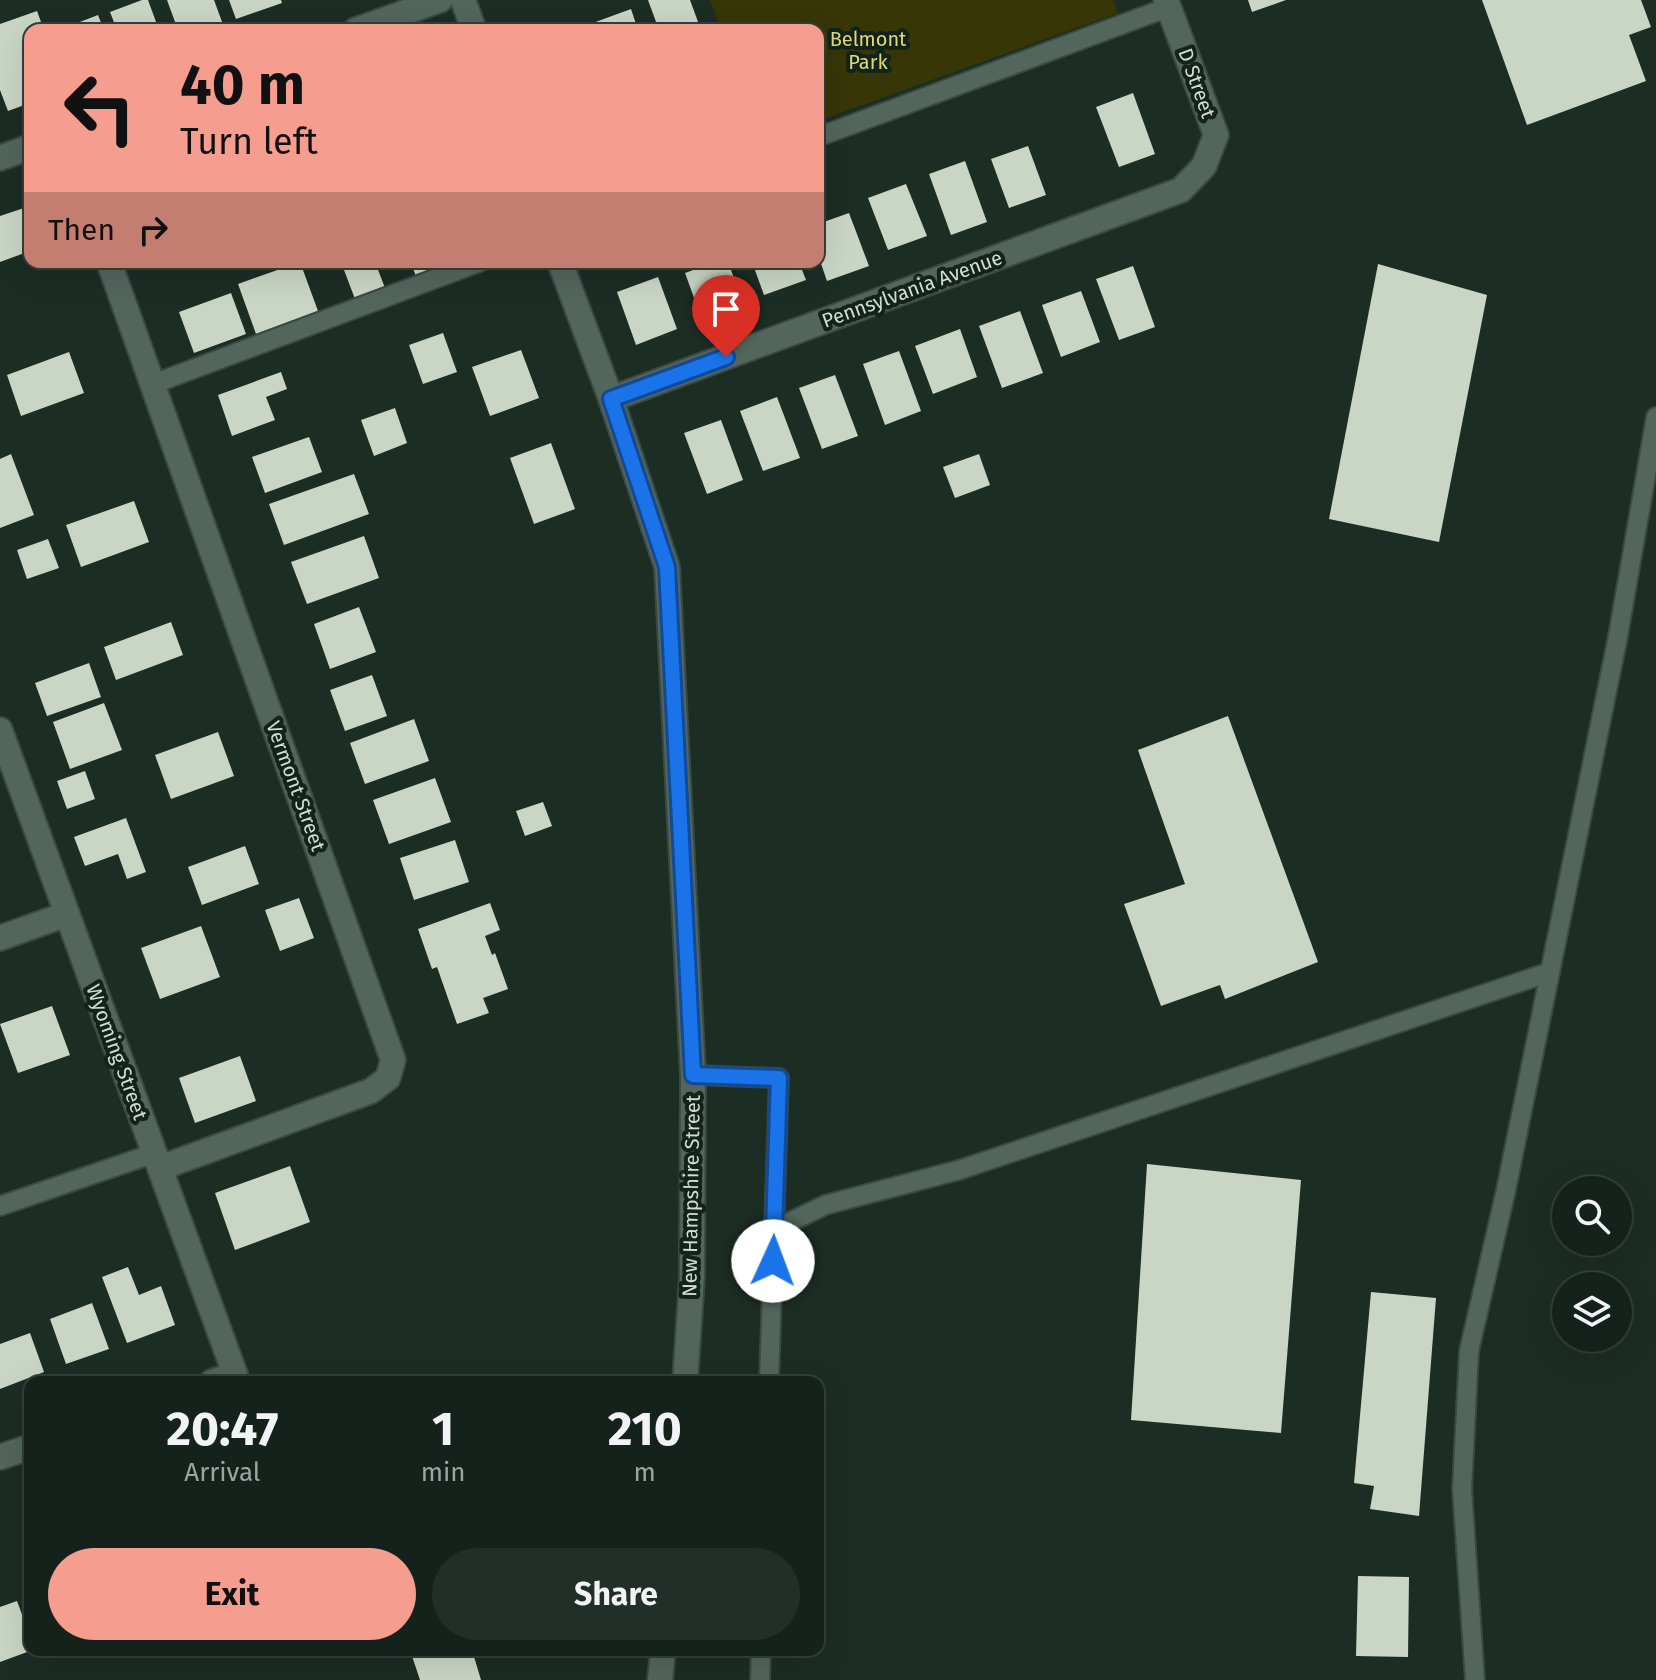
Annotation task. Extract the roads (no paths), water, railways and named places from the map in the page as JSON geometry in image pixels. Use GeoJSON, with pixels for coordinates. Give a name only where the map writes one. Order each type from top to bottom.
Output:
{"type":"FeatureCollection","features":[{"type":"Feature","properties":{"kind":"street"},"geometry":{"type":"LineString","coordinates":[[373,24],[440,0]]}},
{"type":"Feature","properties":{"kind":"street"},"geometry":{"type":"LineString","coordinates":[[463,0],[472,24]]}},
{"type":"Feature","properties":{"kind":"street","name":"D Street"},"geometry":{"type":"LineString","coordinates":[[1168,4],[1216,135],[1204,166]]}},
{"type":"Feature","properties":{"kind":"street"},"geometry":{"type":"LineString","coordinates":[[0,158],[24,149]]}},
{"type":"Feature","properties":{"kind":"street","name":"Pennsylvania Avenue"},"geometry":{"type":"LineString","coordinates":[[611,399],[1181,190],[1204,166]]}},
{"type":"Feature","properties":{"kind":"street","name":"Vermont Street"},"geometry":{"type":"LineString","coordinates":[[111,268],[393,1060],[388,1078],[371,1091],[157,1160]]}},
{"type":"Feature","properties":{"kind":"street","name":"New Hampshire Street"},"geometry":{"type":"LineString","coordinates":[[562,268],[611,399],[667,567],[693,1075],[692,1277],[685,1376]]}},
{"type":"Feature","properties":{"kind":"street","name":"Wyoming Street"},"geometry":{"type":"LineString","coordinates":[[0,730],[235,1374],[229,1376]]}},
{"type":"Feature","properties":{"kind":"street"},"geometry":{"type":"LineString","coordinates":[[0,938],[67,914]]}},
{"type":"Feature","properties":{"kind":"street"},"geometry":{"type":"LineString","coordinates":[[0,1457],[24,1449]]}},
{"type":"Feature","properties":{"kind":"street"},"geometry":{"type":"LineString","coordinates":[[660,1680],[662,1656]]}},
{"type":"Feature","properties":{"kind":"lane"},"geometry":{"type":"LineString","coordinates":[[824,135],[1168,4]]}},
{"type":"Feature","properties":{"kind":"lane"},"geometry":{"type":"LineString","coordinates":[[153,384],[464,268]]}},
{"type":"Feature","properties":{"kind":"lane"},"geometry":{"type":"LineString","coordinates":[[1475,1680],[1462,1489],[1469,1351],[1506,1190],[1618,636],[1656,417]]}},
{"type":"Feature","properties":{"kind":"lane"},"geometry":{"type":"LineString","coordinates":[[774,1230],[825,1205],[959,1170],[1550,972]]}},
{"type":"Feature","properties":{"kind":"lane"},"geometry":{"type":"LineString","coordinates":[[693,1075],[779,1078],[769,1376]]}},
{"type":"Feature","properties":{"kind":"lane"},"geometry":{"type":"LineString","coordinates":[[0,1206],[157,1160]]}},
{"type":"Feature","properties":{"kind":"lane"},"geometry":{"type":"LineString","coordinates":[[760,1680],[761,1656]]}},
{"type":"Feature","properties":{"kind":"park label","name":"Belmont Park"},"geometry":{"type":"Point","coordinates":[868,50]}}]}
